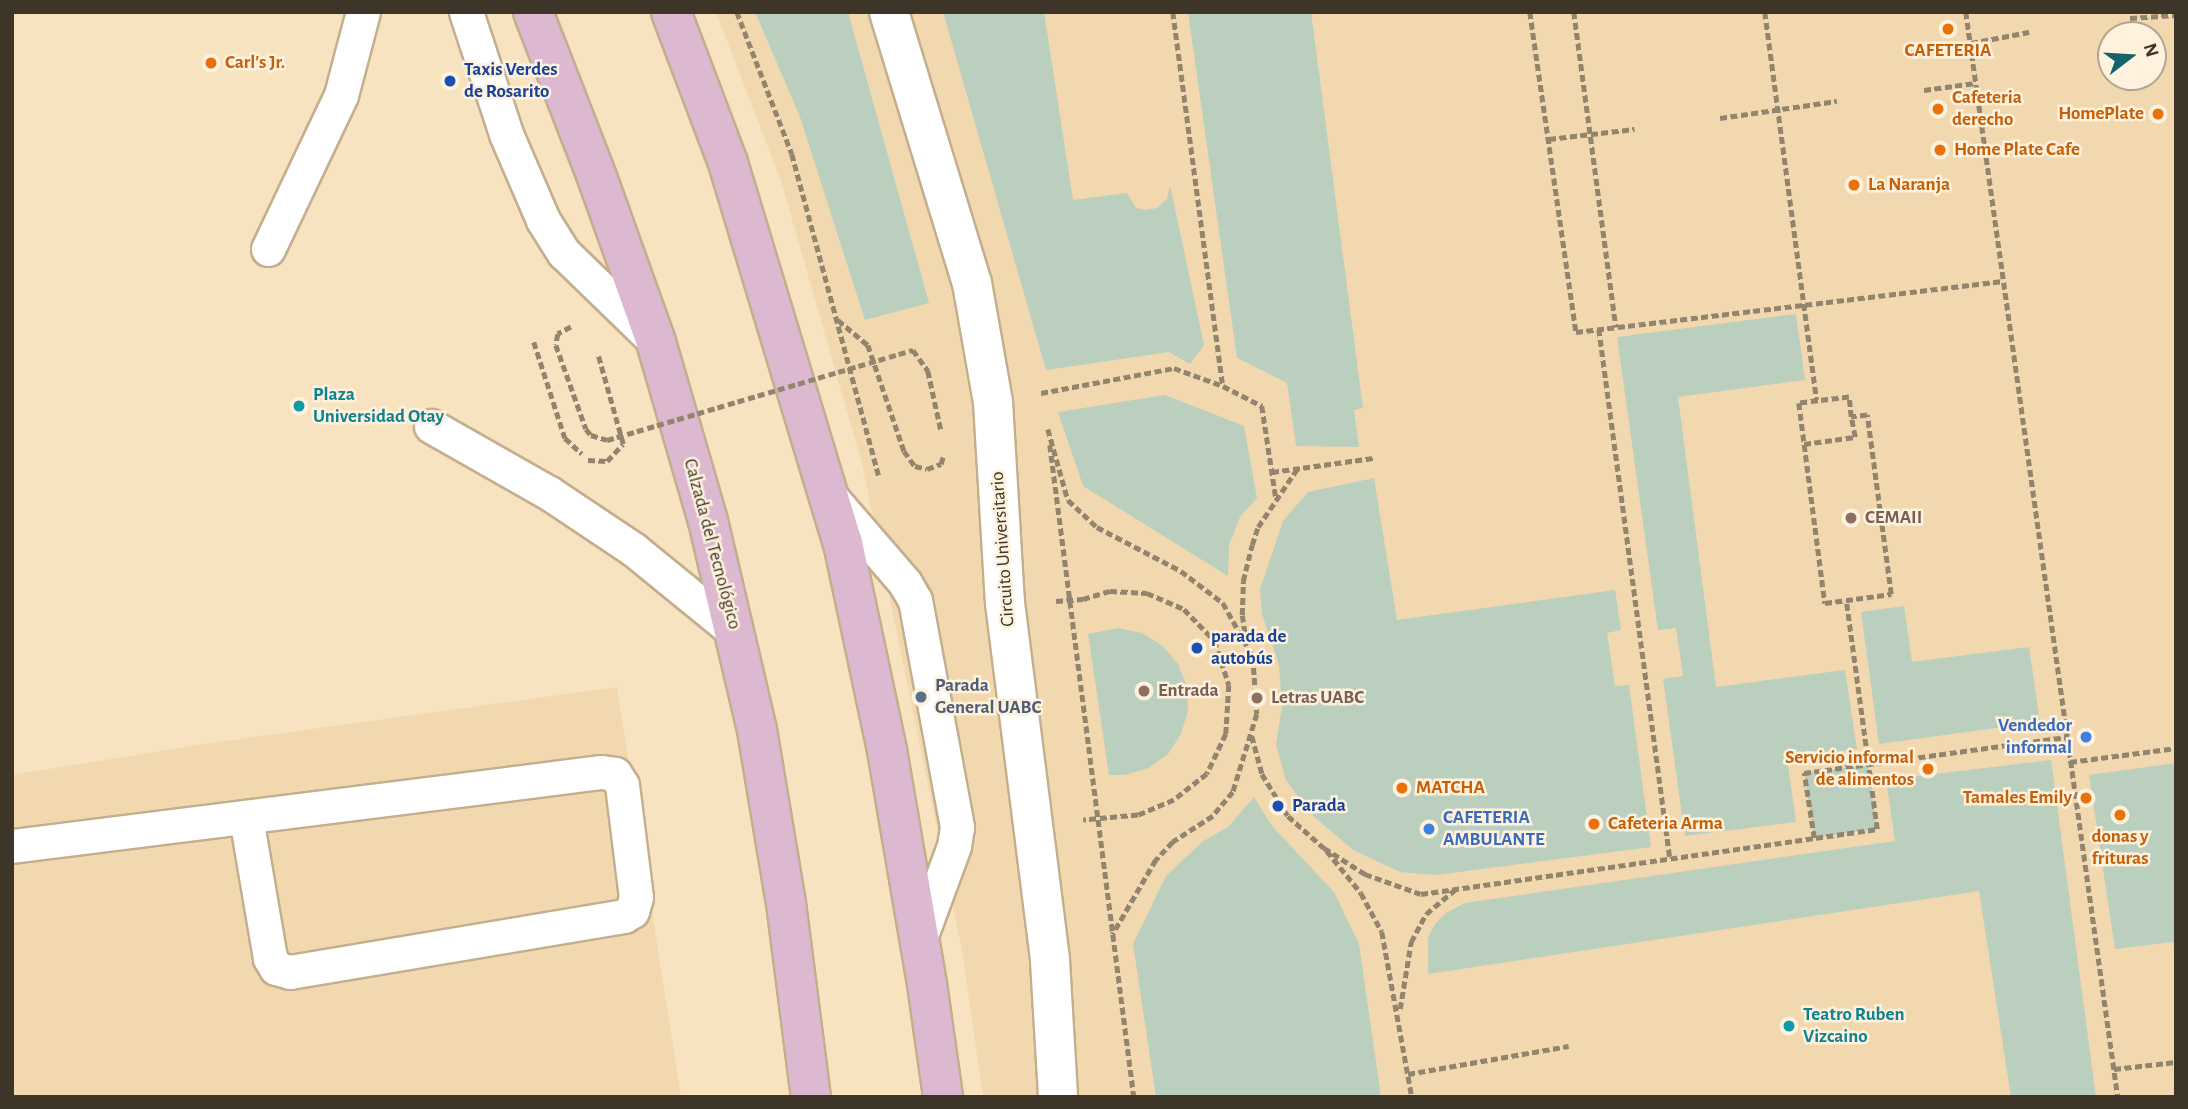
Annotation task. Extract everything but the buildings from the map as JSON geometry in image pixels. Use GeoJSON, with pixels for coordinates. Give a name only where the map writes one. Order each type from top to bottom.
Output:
{"type":"FeatureCollection","features":[{"type":"Feature","properties":{"kind":"main road","name":"Calzada del Tecnológico"},"geometry":{"type":"LineString","coordinates":[[533,12],[598,180],[656,342],[708,521],[757,730],[786,903],[811,1097]]}},
{"type":"Feature","properties":{"kind":"main road"},"geometry":{"type":"LineString","coordinates":[[671,12],[727,163],[830,496],[887,750],[920,938],[943,1097]]}},
{"type":"Feature","properties":{"kind":"street","name":"Circuito Universitario"},"geometry":{"type":"LineString","coordinates":[[889,12],[972,283],[993,402],[1005,603],[1050,961],[1058,1097]]}},
{"type":"Feature","properties":{"kind":"lane"},"geometry":{"type":"LineString","coordinates":[[268,249],[341,95],[363,12]]}},
{"type":"Feature","properties":{"kind":"lane"},"geometry":{"type":"LineString","coordinates":[[467,12],[506,134],[543,220],[564,253],[656,342]]}},
{"type":"Feature","properties":{"kind":"lane"},"geometry":{"type":"LineString","coordinates":[[431,426],[549,494],[633,549],[736,633]]}},
{"type":"Feature","properties":{"kind":"lane"},"geometry":{"type":"LineString","coordinates":[[830,496],[905,583],[915,600],[957,827],[954,846],[920,938]]}},
{"type":"Feature","properties":{"kind":"lane"},"geometry":{"type":"LineString","coordinates":[[12,846],[601,772],[615,774],[622,785],[636,897],[632,911],[624,916],[290,972],[276,968],[270,958],[246,817]]}},
{"type":"Feature","properties":{"kind":"path"},"geometry":{"type":"LineString","coordinates":[[737,12],[792,154],[883,489]]}},
{"type":"Feature","properties":{"kind":"path"},"geometry":{"type":"LineString","coordinates":[[1173,12],[1223,386]]}},
{"type":"Feature","properties":{"kind":"path"},"geometry":{"type":"LineString","coordinates":[[1530,12],[1576,332],[2003,281]]}},
{"type":"Feature","properties":{"kind":"path"},"geometry":{"type":"LineString","coordinates":[[1574,12],[1616,327]]}},
{"type":"Feature","properties":{"kind":"path"},"geometry":{"type":"LineString","coordinates":[[1765,12],[1817,401]]}},
{"type":"Feature","properties":{"kind":"path"},"geometry":{"type":"LineString","coordinates":[[1966,12],[2118,1097]]}},
{"type":"Feature","properties":{"kind":"path"},"geometry":{"type":"LineString","coordinates":[[2130,18],[2176,15]]}},
{"type":"Feature","properties":{"kind":"path"},"geometry":{"type":"LineString","coordinates":[[1971,43],[2028,32]]}},
{"type":"Feature","properties":{"kind":"path"},"geometry":{"type":"LineString","coordinates":[[1924,90],[1976,83]]}},
{"type":"Feature","properties":{"kind":"path"},"geometry":{"type":"LineString","coordinates":[[1720,118],[1837,100]]}},
{"type":"Feature","properties":{"kind":"path"},"geometry":{"type":"LineString","coordinates":[[1549,139],[1634,129]]}},
{"type":"Feature","properties":{"kind":"path"},"geometry":{"type":"LineString","coordinates":[[836,318],[869,345],[904,451],[915,466],[927,469],[941,464],[945,449]]}},
{"type":"Feature","properties":{"kind":"path"},"geometry":{"type":"LineString","coordinates":[[584,328],[571,327],[558,334],[556,345],[586,429],[591,435],[607,440],[913,350],[928,371],[942,436]]}},
{"type":"Feature","properties":{"kind":"path"},"geometry":{"type":"LineString","coordinates":[[1599,329],[1670,858]]}},
{"type":"Feature","properties":{"kind":"path"},"geometry":{"type":"LineString","coordinates":[[534,341],[565,438],[588,460],[607,461],[623,444],[597,352]]}},
{"type":"Feature","properties":{"kind":"path"},"geometry":{"type":"LineString","coordinates":[[1037,394],[1174,368],[1223,386],[1262,406],[1276,499]]}},
{"type":"Feature","properties":{"kind":"path"},"geometry":{"type":"LineString","coordinates":[[1804,443],[1855,438],[1849,397],[1799,403],[1804,443],[1825,603],[1891,594],[1867,415],[1852,417]]}},
{"type":"Feature","properties":{"kind":"path"},"geometry":{"type":"LineString","coordinates":[[1048,430],[1134,1097]]}},
{"type":"Feature","properties":{"kind":"path"},"geometry":{"type":"LineString","coordinates":[[1272,472],[1373,458]]}},
{"type":"Feature","properties":{"kind":"path"},"geometry":{"type":"LineString","coordinates":[[1247,647],[1242,615],[1243,581],[1258,527],[1297,469]]}},
{"type":"Feature","properties":{"kind":"path"},"geometry":{"type":"LineString","coordinates":[[1068,499],[1097,527],[1181,571],[1223,603],[1253,657],[1257,714],[1233,792],[1213,816],[1173,842],[1156,860],[1113,934]]}},
{"type":"Feature","properties":{"kind":"path"},"geometry":{"type":"LineString","coordinates":[[1005,603],[1070,600],[1110,591],[1147,593],[1184,609],[1215,641],[1229,685],[1226,734],[1207,774],[1174,800],[1138,815],[1098,817],[1034,829]]}},
{"type":"Feature","properties":{"kind":"path"},"geometry":{"type":"LineString","coordinates":[[1324,848],[1365,874],[1421,894],[1877,829],[1846,600]]}},
{"type":"Feature","properties":{"kind":"path"},"geometry":{"type":"LineString","coordinates":[[1251,734],[1262,774],[1288,816],[1324,848],[1361,893],[1382,932],[1412,1097]]}},
{"type":"Feature","properties":{"kind":"path"},"geometry":{"type":"LineString","coordinates":[[1814,838],[1804,773],[2067,737]]}},
{"type":"Feature","properties":{"kind":"path"},"geometry":{"type":"LineString","coordinates":[[2070,762],[2176,748]]}},
{"type":"Feature","properties":{"kind":"path"},"geometry":{"type":"LineString","coordinates":[[1399,1014],[1411,942],[1426,914],[1456,889]]}},
{"type":"Feature","properties":{"kind":"path"},"geometry":{"type":"LineString","coordinates":[[1408,1074],[1569,1046]]}},
{"type":"Feature","properties":{"kind":"path"},"geometry":{"type":"LineString","coordinates":[[2114,1069],[2176,1062]]}},
{"type":"Feature","properties":{"kind":"shaded area"},"geometry":{"type":"Polygon","coordinates":[[[716,12],[2176,12],[2176,1097],[983,1097],[962,951],[862,464],[781,181],[716,12]]]}},
{"type":"Feature","properties":{"kind":"shaded area"},"geometry":{"type":"Polygon","coordinates":[[[617,687],[681,1097],[12,1097],[12,775],[203,744],[617,687]]]}},
{"type":"Feature","properties":{"kind":"green space"},"geometry":{"type":"Polygon","coordinates":[[[755,12],[848,12],[929,303],[865,320],[800,117],[755,12]]]}},
{"type":"Feature","properties":{"kind":"green space"},"geometry":{"type":"Polygon","coordinates":[[[943,12],[1044,12],[1073,200],[1127,193],[1136,208],[1146,210],[1157,208],[1167,199],[1170,185],[1204,345],[1190,364],[1169,352],[1046,370],[943,12]]]}},
{"type":"Feature","properties":{"kind":"green space"},"geometry":{"type":"Polygon","coordinates":[[[1188,12],[1311,12],[1363,408],[1354,410],[1359,447],[1296,446],[1287,383],[1237,358],[1188,12]]]}},
{"type":"Feature","properties":{"kind":"green space"},"geometry":{"type":"Polygon","coordinates":[[[1796,314],[1805,380],[1678,397],[1716,687],[1845,670],[1857,749],[1787,758],[1796,822],[1685,836],[1663,679],[1683,676],[1676,628],[1658,630],[1617,337],[1796,314]]]}},
{"type":"Feature","properties":{"kind":"green space"},"geometry":{"type":"Polygon","coordinates":[[[1165,395],[1244,426],[1257,498],[1240,517],[1229,545],[1228,576],[1083,486],[1058,412],[1165,395]]]}},
{"type":"Feature","properties":{"kind":"green space"},"geometry":{"type":"Polygon","coordinates":[[[1374,478],[1397,620],[1615,590],[1621,630],[1607,633],[1615,686],[1629,685],[1651,847],[1436,875],[1400,872],[1353,850],[1310,813],[1286,780],[1276,745],[1282,706],[1279,665],[1262,614],[1260,589],[1283,521],[1308,492],[1374,478]]]}},
{"type":"Feature","properties":{"kind":"green space"},"geometry":{"type":"Polygon","coordinates":[[[1904,606],[1912,662],[2029,647],[2040,722],[1879,744],[1861,612],[1904,606]]]}},
{"type":"Feature","properties":{"kind":"green space"},"geometry":{"type":"Polygon","coordinates":[[[1118,628],[1142,633],[1163,646],[1178,664],[1187,687],[1188,711],[1181,734],[1168,754],[1148,768],[1125,775],[1109,775],[1088,634],[1118,628]]]}},
{"type":"Feature","properties":{"kind":"green space"},"geometry":{"type":"Polygon","coordinates":[[[2051,760],[2096,1097],[2011,1097],[1979,891],[1428,974],[1428,938],[1435,924],[1446,913],[1465,903],[1895,841],[1886,780],[2051,760]]]}},
{"type":"Feature","properties":{"kind":"green space"},"geometry":{"type":"Polygon","coordinates":[[[2176,763],[2176,958],[2173,942],[2115,949],[2089,775],[2176,763]]]}},
{"type":"Feature","properties":{"kind":"green space"},"geometry":{"type":"Polygon","coordinates":[[[1868,765],[1877,829],[1814,838],[1804,773],[1868,765]]]}},
{"type":"Feature","properties":{"kind":"green space"},"geometry":{"type":"Polygon","coordinates":[[[1254,797],[1272,826],[1334,892],[1359,944],[1381,1097],[1156,1097],[1133,944],[1166,876],[1202,842],[1228,827],[1254,797]]]}},
{"type":"Feature","properties":{"kind":"place","name":"CAFETERIA"},"geometry":{"type":"Point","coordinates":[1948,29]}},
{"type":"Feature","properties":{"kind":"place","name":"Carl's Jr."},"geometry":{"type":"Point","coordinates":[211,63]}},
{"type":"Feature","properties":{"kind":"place","name":"Taxis Verdes de Rosarito"},"geometry":{"type":"Point","coordinates":[450,81]}},
{"type":"Feature","properties":{"kind":"place","name":"Cafeteria derecho"},"geometry":{"type":"Point","coordinates":[1938,109]}},
{"type":"Feature","properties":{"kind":"place","name":"HomePlate"},"geometry":{"type":"Point","coordinates":[2158,114]}},
{"type":"Feature","properties":{"kind":"place","name":"Home Plate Cafe"},"geometry":{"type":"Point","coordinates":[1940,150]}},
{"type":"Feature","properties":{"kind":"place","name":"La Naranja"},"geometry":{"type":"Point","coordinates":[1854,185]}},
{"type":"Feature","properties":{"kind":"place","name":"Plaza Universidad Otay"},"geometry":{"type":"Point","coordinates":[299,406]}},
{"type":"Feature","properties":{"kind":"place","name":"CEMAII"},"geometry":{"type":"Point","coordinates":[1851,518]}},
{"type":"Feature","properties":{"kind":"place","name":"parada de autobús"},"geometry":{"type":"Point","coordinates":[1197,648]}},
{"type":"Feature","properties":{"kind":"place","name":"Entrada"},"geometry":{"type":"Point","coordinates":[1144,691]}},
{"type":"Feature","properties":{"kind":"place","name":"Parada General UABC"},"geometry":{"type":"Point","coordinates":[921,697]}},
{"type":"Feature","properties":{"kind":"place","name":"Letras UABC"},"geometry":{"type":"Point","coordinates":[1257,698]}},
{"type":"Feature","properties":{"kind":"place","name":"Vendedor informal"},"geometry":{"type":"Point","coordinates":[2086,737]}},
{"type":"Feature","properties":{"kind":"place","name":"Servicio informal de alimentos"},"geometry":{"type":"Point","coordinates":[1928,769]}},
{"type":"Feature","properties":{"kind":"place","name":"MATCHA"},"geometry":{"type":"Point","coordinates":[1402,788]}},
{"type":"Feature","properties":{"kind":"place","name":"Tamales Emily"},"geometry":{"type":"Point","coordinates":[2086,798]}},
{"type":"Feature","properties":{"kind":"place","name":"Parada"},"geometry":{"type":"Point","coordinates":[1278,806]}},
{"type":"Feature","properties":{"kind":"place","name":"donas y frituras"},"geometry":{"type":"Point","coordinates":[2120,815]}},
{"type":"Feature","properties":{"kind":"place","name":"Cafeteria Arma"},"geometry":{"type":"Point","coordinates":[1594,824]}},
{"type":"Feature","properties":{"kind":"place","name":"CAFETERIA AMBULANTE"},"geometry":{"type":"Point","coordinates":[1429,829]}},
{"type":"Feature","properties":{"kind":"place","name":"Teatro Ruben Vizcaino"},"geometry":{"type":"Point","coordinates":[1789,1026]}}]}
